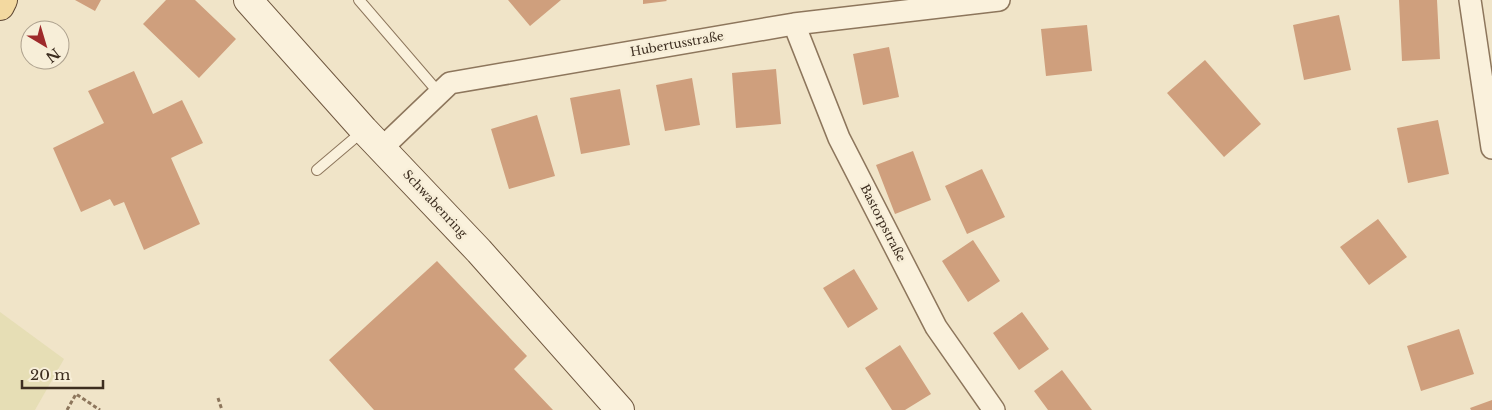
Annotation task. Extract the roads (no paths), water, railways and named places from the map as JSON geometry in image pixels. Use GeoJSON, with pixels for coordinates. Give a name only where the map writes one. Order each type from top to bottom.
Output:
{"type":"FeatureCollection","features":[{"type":"Feature","properties":{"kind":"main road"},"geometry":{"type":"LineString","coordinates":[[0,6],[4,0]]}},
{"type":"Feature","properties":{"kind":"street","name":"Schwabenring"},"geometry":{"type":"LineString","coordinates":[[248,0],[373,139],[479,252],[620,410]]}},
{"type":"Feature","properties":{"kind":"street","name":"Hubertusstraße"},"geometry":{"type":"LineString","coordinates":[[373,139],[439,93],[450,83],[794,24],[999,0]]}},
{"type":"Feature","properties":{"kind":"street"},"geometry":{"type":"LineString","coordinates":[[1470,0],[1492,148]]}},
{"type":"Feature","properties":{"kind":"street","name":"Bastorpstraße"},"geometry":{"type":"LineString","coordinates":[[794,24],[839,138],[936,327],[994,410]]}},
{"type":"Feature","properties":{"kind":"lane"},"geometry":{"type":"LineString","coordinates":[[359,0],[439,93]]}},
{"type":"Feature","properties":{"kind":"lane"},"geometry":{"type":"LineString","coordinates":[[317,170],[373,139]]}}]}
